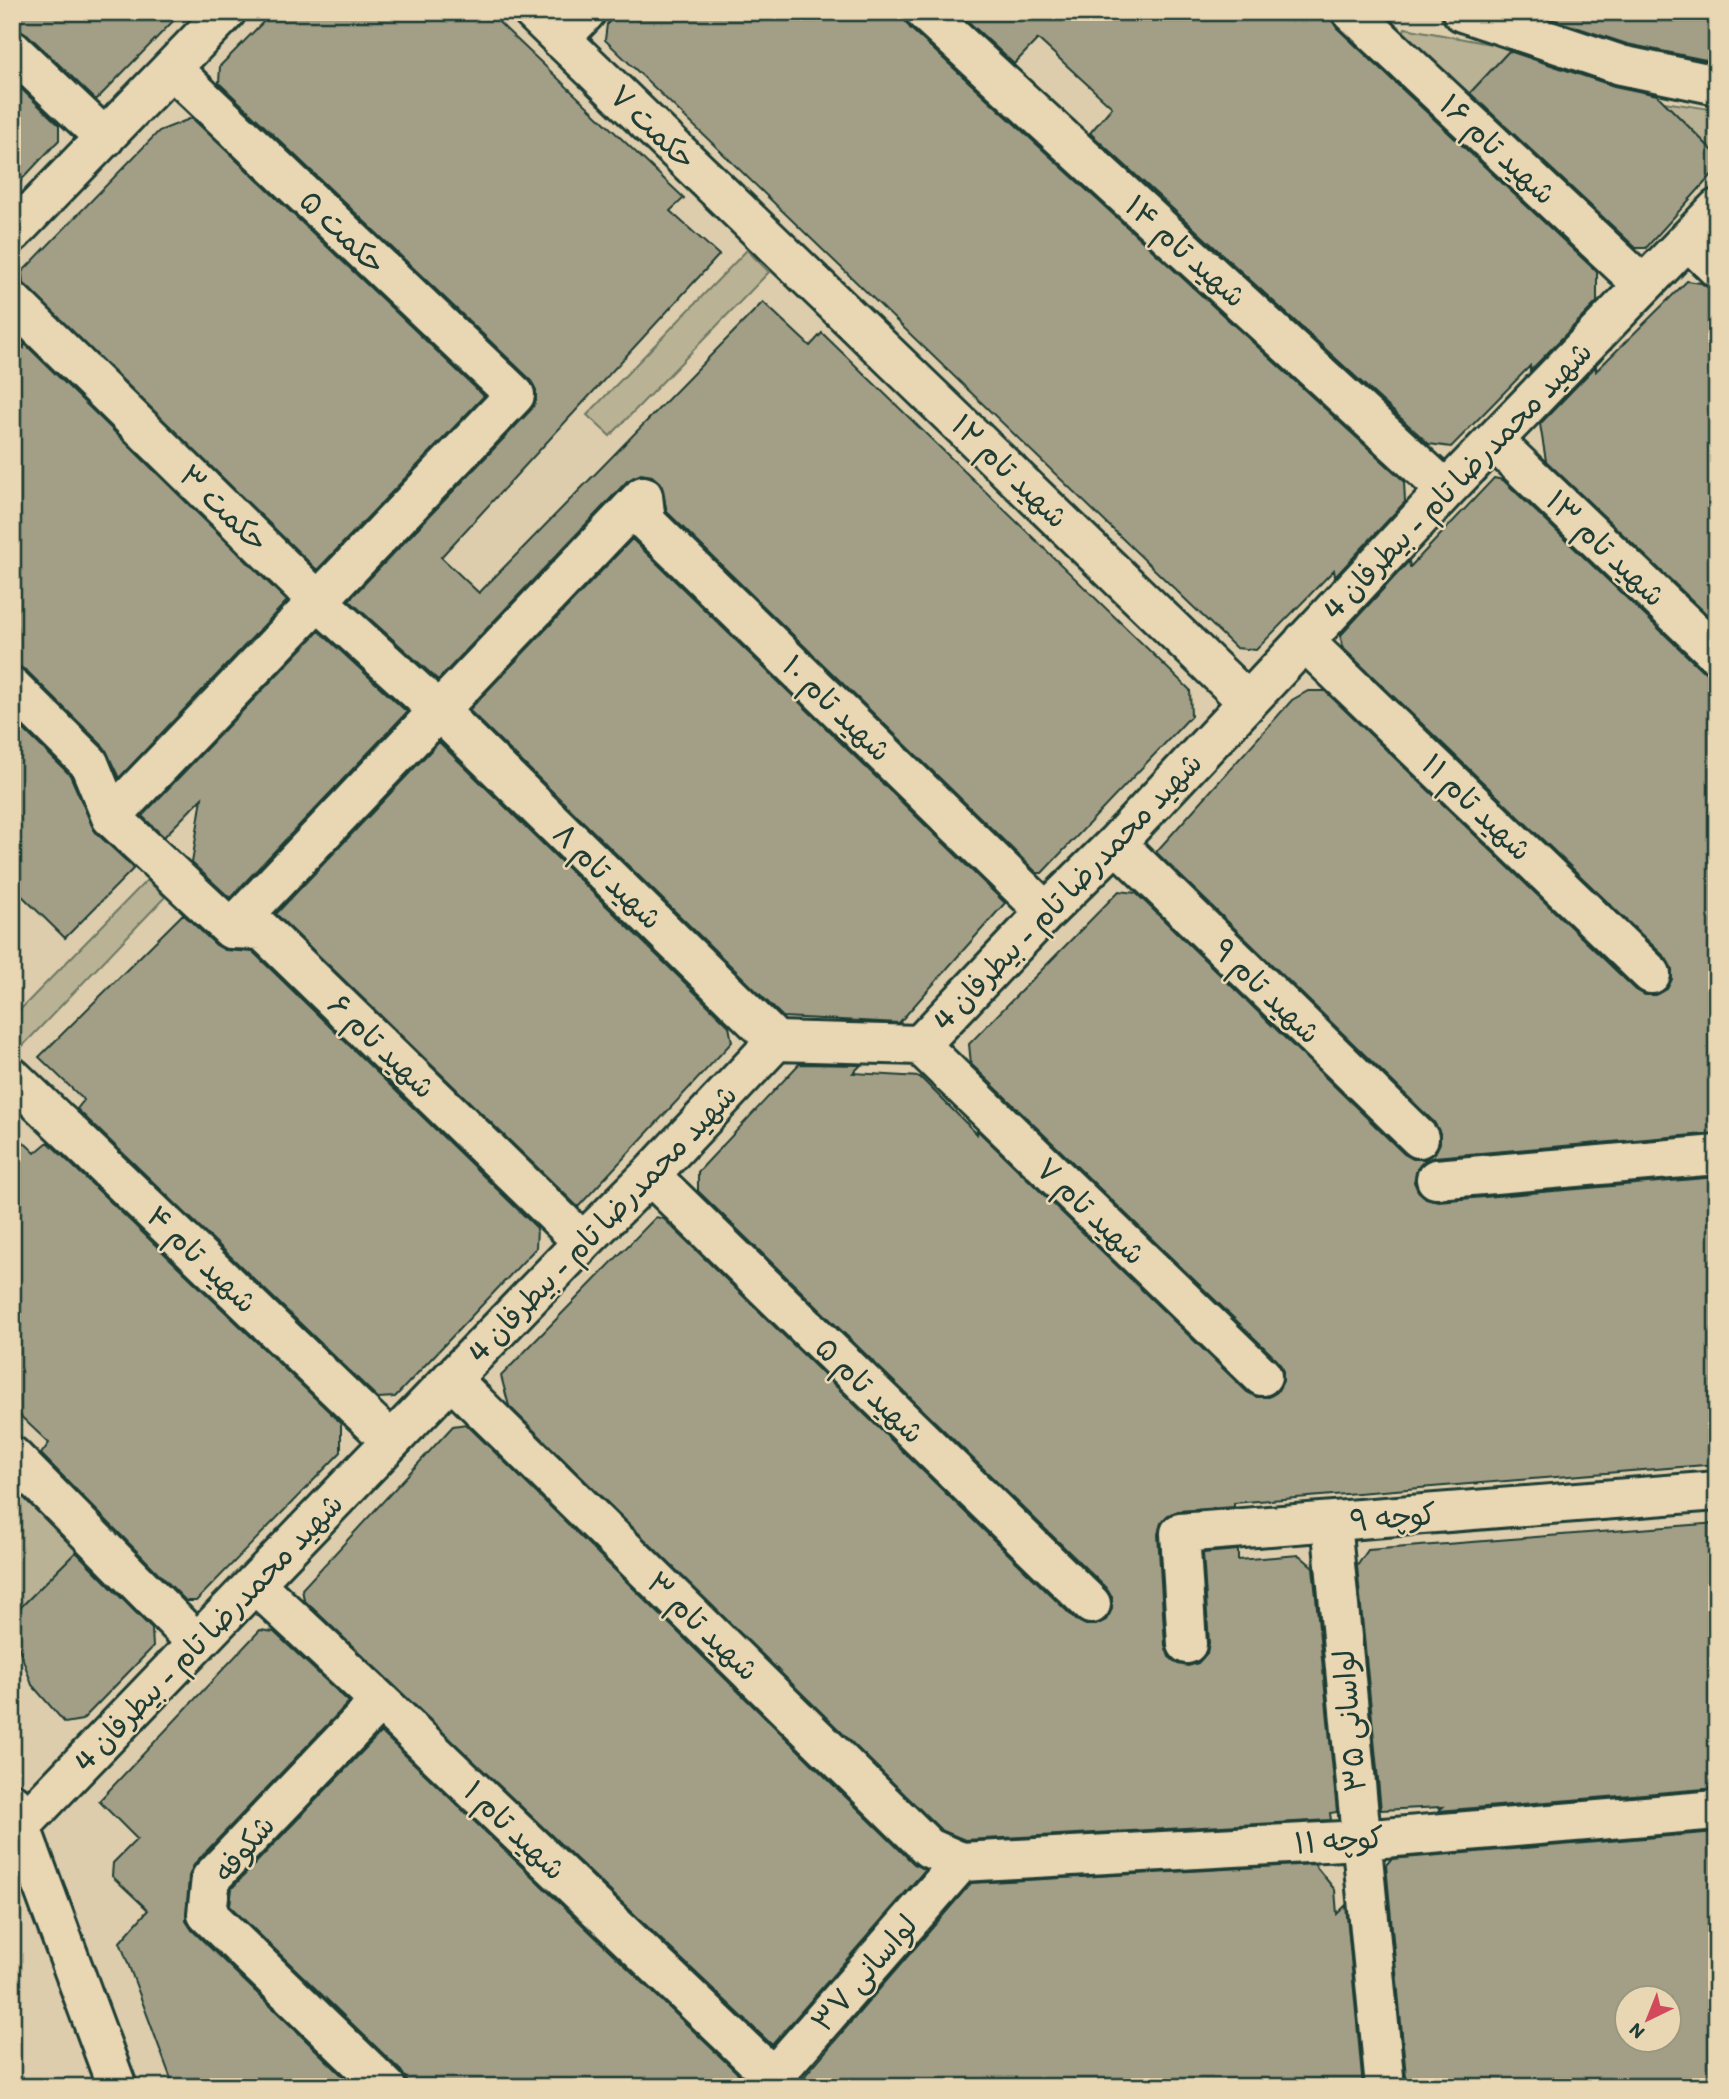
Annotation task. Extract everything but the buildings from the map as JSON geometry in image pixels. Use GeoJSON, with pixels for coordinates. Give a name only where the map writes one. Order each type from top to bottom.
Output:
{"type":"FeatureCollection","features":[{"type":"Feature","properties":{"kind":"street"},"geometry":{"type":"LineString","coordinates":[[12,233],[226,12]]}},
{"type":"Feature","properties":{"kind":"street","name":"حکمت ۷"},"geometry":{"type":"LineString","coordinates":[[533,12],[573,26],[773,242]]}},
{"type":"Feature","properties":{"kind":"street","name":"شهید تام ۱۴"},"geometry":{"type":"LineString","coordinates":[[925,12],[1446,490]]}},
{"type":"Feature","properties":{"kind":"street","name":"شهید تام ۱۶"},"geometry":{"type":"LineString","coordinates":[[1352,12],[1643,285]]}},
{"type":"Feature","properties":{"kind":"street"},"geometry":{"type":"LineString","coordinates":[[1462,12],[1621,65],[1717,85]]}},
{"type":"Feature","properties":{"kind":"street"},"geometry":{"type":"LineString","coordinates":[[12,50],[105,138]]}},
{"type":"Feature","properties":{"kind":"street","name":"حکمت ۵"},"geometry":{"type":"LineString","coordinates":[[172,69],[514,395],[318,601]]}},
{"type":"Feature","properties":{"kind":"street","name":"شهید محمدرضا تام - بیطرفان 4"},"geometry":{"type":"LineString","coordinates":[[16,1815],[197,1643],[255,1584],[776,1041],[920,1045],[1046,912],[1116,843],[1446,490],[1717,209]]}},
{"type":"Feature","properties":{"kind":"street"},"geometry":{"type":"LineString","coordinates":[[1688,240],[1717,268]]}},
{"type":"Feature","properties":{"kind":"street","name":"شهید تام ۱۲"},"geometry":{"type":"LineString","coordinates":[[773,242],[1247,701]]}},
{"type":"Feature","properties":{"kind":"street","name":"حکمت ۳"},"geometry":{"type":"LineString","coordinates":[[12,301],[318,601],[439,711]]}},
{"type":"Feature","properties":{"kind":"street","name":"شهید تام ۱۳"},"geometry":{"type":"LineString","coordinates":[[1494,442],[1717,654]]}},
{"type":"Feature","properties":{"kind":"street","name":"شهید تام ۱۰"},"geometry":{"type":"LineString","coordinates":[[439,711],[643,496],[646,522],[1046,912]]}},
{"type":"Feature","properties":{"kind":"street"},"geometry":{"type":"LineString","coordinates":[[111,817],[318,601]]}},
{"type":"Feature","properties":{"kind":"street","name":"شهید تام ۱۱"},"geometry":{"type":"LineString","coordinates":[[1304,641],[1651,974]]}},
{"type":"Feature","properties":{"kind":"street"},"geometry":{"type":"LineString","coordinates":[[12,688],[89,763],[111,817],[231,929],[439,711]]}},
{"type":"Feature","properties":{"kind":"street","name":"شهید تام ۸"},"geometry":{"type":"LineString","coordinates":[[439,711],[776,1041]]}},
{"type":"Feature","properties":{"kind":"street","name":"شهید تام ۹"},"geometry":{"type":"LineString","coordinates":[[1116,843],[1419,1138]]}},
{"type":"Feature","properties":{"kind":"street","name":"شهید تام ۶"},"geometry":{"type":"LineString","coordinates":[[231,929],[262,930],[583,1242]]}},
{"type":"Feature","properties":{"kind":"street","name":"شهید تام ۷"},"geometry":{"type":"LineString","coordinates":[[920,1045],[1262,1377]]}},
{"type":"Feature","properties":{"kind":"street","name":"شهید تام ۴"},"geometry":{"type":"LineString","coordinates":[[12,1077],[391,1441]]}},
{"type":"Feature","properties":{"kind":"street"},"geometry":{"type":"LineString","coordinates":[[1436,1179],[1717,1155]]}},
{"type":"Feature","properties":{"kind":"street","name":"شهید تام ۵"},"geometry":{"type":"LineString","coordinates":[[650,1175],[1091,1604]]}},
{"type":"Feature","properties":{"kind":"street","name":"شهید تام ۳"},"geometry":{"type":"LineString","coordinates":[[451,1379],[929,1848],[961,1862]]}},
{"type":"Feature","properties":{"kind":"street"},"geometry":{"type":"LineString","coordinates":[[12,1456],[197,1643]]}},
{"type":"Feature","properties":{"kind":"street","name":"کوچه ۹"},"geometry":{"type":"LineString","coordinates":[[1187,1644],[1180,1533],[1717,1491]]}},
{"type":"Feature","properties":{"kind":"street","name":"لواسانی ۳۵"},"geometry":{"type":"LineString","coordinates":[[1331,1522],[1385,2087]]}},
{"type":"Feature","properties":{"kind":"street","name":"شهید تام ۱"},"geometry":{"type":"LineString","coordinates":[[255,1584],[380,1701],[773,2082]]}},
{"type":"Feature","properties":{"kind":"street","name":"شکوفه"},"geometry":{"type":"LineString","coordinates":[[380,1701],[211,1878],[207,1914],[386,2087]]}},
{"type":"Feature","properties":{"kind":"street","name":"کوچه ۱۱"},"geometry":{"type":"LineString","coordinates":[[961,1862],[1360,1840],[1717,1810]]}},
{"type":"Feature","properties":{"kind":"street"},"geometry":{"type":"LineString","coordinates":[[16,1815],[117,2087]]}},
{"type":"Feature","properties":{"kind":"street","name":"لواسانی ۳۷"},"geometry":{"type":"LineString","coordinates":[[773,2082],[961,1862]]}},
{"type":"Feature","properties":{"kind":"shaded area"},"geometry":{"type":"Polygon","coordinates":[[[1405,28],[1512,48],[1465,98],[1401,39],[1405,28]]]}},
{"type":"Feature","properties":{"kind":"shaded area"},"geometry":{"type":"Polygon","coordinates":[[[1664,102],[1717,110],[1717,155],[1664,102]]]}},
{"type":"Feature","properties":{"kind":"shaded area"},"geometry":{"type":"Polygon","coordinates":[[[747,250],[769,272],[610,436],[587,415],[747,250]]]}},
{"type":"Feature","properties":{"kind":"shaded area"},"geometry":{"type":"Polygon","coordinates":[[[147,880],[165,897],[12,1057],[12,1018],[147,880]]]}},
{"type":"Feature","properties":{"kind":"shaded area"},"geometry":{"type":"Polygon","coordinates":[[[12,1486],[77,1551],[12,1616],[12,1486]]]}}]}
